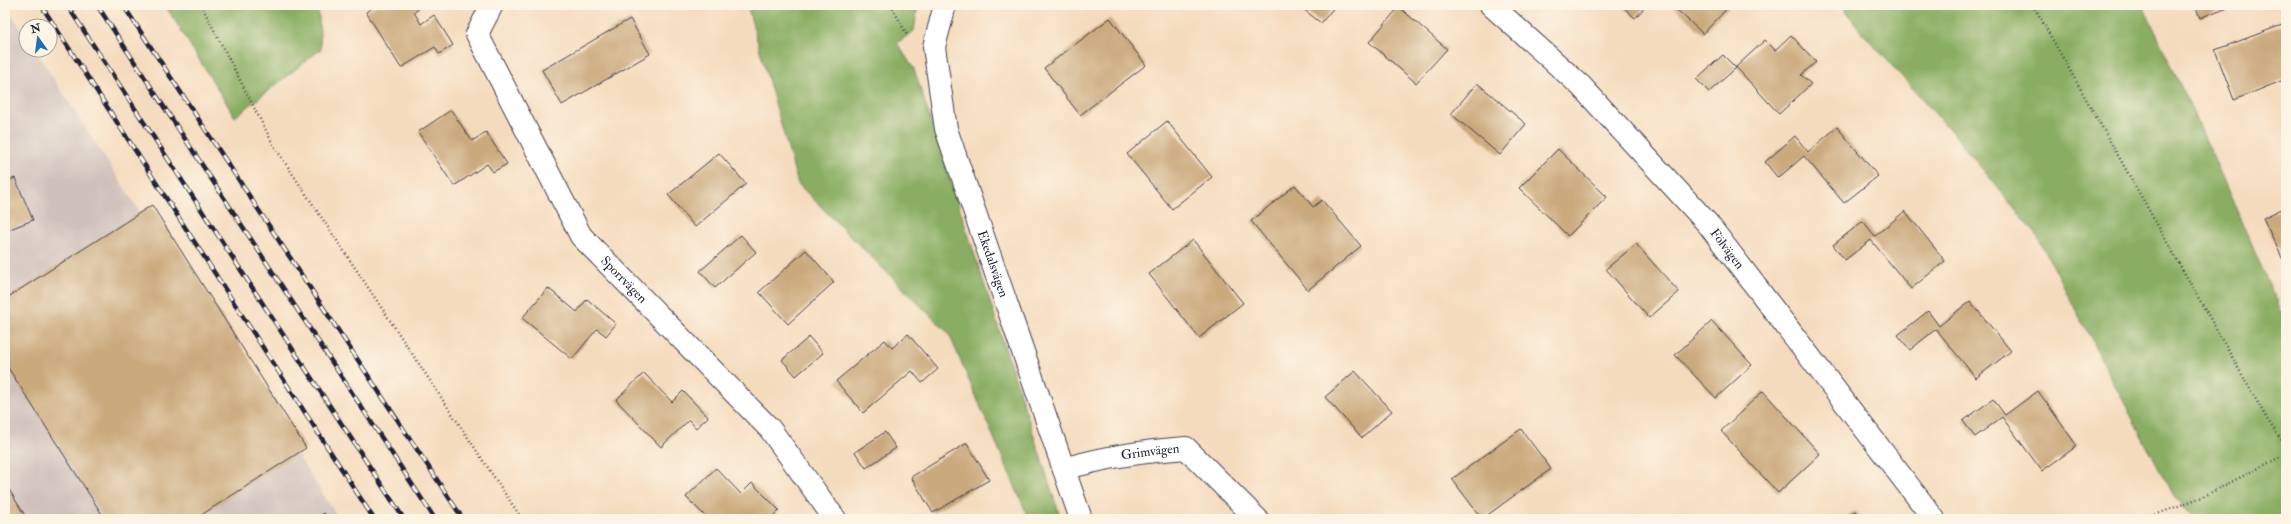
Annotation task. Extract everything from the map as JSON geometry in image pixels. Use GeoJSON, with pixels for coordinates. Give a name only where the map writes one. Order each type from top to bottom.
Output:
{"type":"FeatureCollection","features":[{"type":"Feature","properties":{"kind":"street","name":"Sporrvägen"},"geometry":{"type":"LineString","coordinates":[[492,5],[477,34],[581,236],[770,429],[835,519]]}},
{"type":"Feature","properties":{"kind":"street","name":"Ekedalsvägen"},"geometry":{"type":"LineString","coordinates":[[946,5],[934,47],[946,129],[1081,519]]}},
{"type":"Feature","properties":{"kind":"street","name":"Fölvägen"},"geometry":{"type":"LineString","coordinates":[[1491,5],[1581,86],[1708,224],[1934,519]]}},
{"type":"Feature","properties":{"kind":"street","name":"Grimvägen"},"geometry":{"type":"LineString","coordinates":[[1064,469],[1087,462],[1156,450],[1186,448],[1257,519]]}},
{"type":"Feature","properties":{"kind":"path"},"geometry":{"type":"LineString","coordinates":[[201,5],[274,146],[522,519]]}},
{"type":"Feature","properties":{"kind":"path"},"geometry":{"type":"LineString","coordinates":[[2033,5],[2267,419],[2286,447]]}},
{"type":"Feature","properties":{"kind":"path"},"geometry":{"type":"LineString","coordinates":[[2144,519],[2202,497],[2286,454]]}},
{"type":"Feature","properties":{"kind":"shaded area"},"geometry":{"type":"Polygon","coordinates":[[[5,5],[18,24],[18,58],[40,58],[339,519],[5,519],[5,5]]]}},
{"type":"Feature","properties":{"kind":"green space"},"geometry":{"type":"Polygon","coordinates":[[[165,5],[318,5],[321,49],[235,117],[165,5]]]}},
{"type":"Feature","properties":{"kind":"green space"},"geometry":{"type":"Polygon","coordinates":[[[747,5],[918,5],[914,31],[897,43],[914,69],[1061,519],[1029,519],[949,334],[798,184],[747,5]]]}},
{"type":"Feature","properties":{"kind":"green space"},"geometry":{"type":"Polygon","coordinates":[[[1842,5],[2143,5],[2209,147],[2286,323],[2286,519],[2195,519],[2173,496],[2036,234],[1950,130],[1860,30],[1842,5]]]}},
{"type":"Feature","properties":{"kind":"building"},"geometry":{"type":"Polygon","coordinates":[[[377,5],[418,5],[420,8],[414,12],[421,24],[434,15],[453,45],[439,54],[435,47],[401,68],[366,12],[377,5]]]}},
{"type":"Feature","properties":{"kind":"building"},"geometry":{"type":"Polygon","coordinates":[[[1298,5],[1336,5],[1321,23],[1298,5]]]}},
{"type":"Feature","properties":{"kind":"building"},"geometry":{"type":"Polygon","coordinates":[[[1621,5],[1647,5],[1635,18],[1621,5]]]}},
{"type":"Feature","properties":{"kind":"building"},"geometry":{"type":"Polygon","coordinates":[[[1672,5],[1730,5],[1703,34],[1672,5]]]}},
{"type":"Feature","properties":{"kind":"building"},"geometry":{"type":"Polygon","coordinates":[[[2195,5],[2232,5],[2200,18],[2195,5]]]}},
{"type":"Feature","properties":{"kind":"building"},"geometry":{"type":"Polygon","coordinates":[[[1399,7],[1447,49],[1416,83],[1369,42],[1399,7]]]}},
{"type":"Feature","properties":{"kind":"building"},"geometry":{"type":"Polygon","coordinates":[[[1110,18],[1146,65],[1080,115],[1044,68],[1110,18]]]}},
{"type":"Feature","properties":{"kind":"building"},"geometry":{"type":"Polygon","coordinates":[[[630,19],[650,54],[562,105],[542,70],[630,19]]]}},
{"type":"Feature","properties":{"kind":"building"},"geometry":{"type":"Polygon","coordinates":[[[2282,25],[2286,36],[2286,79],[2234,100],[2215,50],[2282,25]]]}},
{"type":"Feature","properties":{"kind":"building"},"geometry":{"type":"Polygon","coordinates":[[[1791,35],[1816,62],[1801,75],[1811,84],[1779,114],[1736,67],[1765,40],[1775,50],[1791,35]]]}},
{"type":"Feature","properties":{"kind":"building"},"geometry":{"type":"Polygon","coordinates":[[[1723,55],[1736,68],[1709,92],[1696,79],[1723,55]]]}},
{"type":"Feature","properties":{"kind":"building"},"geometry":{"type":"Polygon","coordinates":[[[1477,83],[1526,124],[1500,155],[1451,114],[1477,83]]]}},
{"type":"Feature","properties":{"kind":"building"},"geometry":{"type":"Polygon","coordinates":[[[451,110],[472,141],[486,132],[507,164],[493,172],[487,164],[454,186],[418,132],[451,110]]]}},
{"type":"Feature","properties":{"kind":"building"},"geometry":{"type":"Polygon","coordinates":[[[1167,121],[1212,177],[1172,209],[1127,154],[1167,121]]]}},
{"type":"Feature","properties":{"kind":"building"},"geometry":{"type":"Polygon","coordinates":[[[1837,127],[1878,176],[1844,203],[1804,156],[1778,178],[1765,162],[1795,136],[1808,152],[1837,127]]]}},
{"type":"Feature","properties":{"kind":"building"},"geometry":{"type":"Polygon","coordinates":[[[1558,149],[1607,197],[1568,236],[1519,188],[1558,149]]]}},
{"type":"Feature","properties":{"kind":"building"},"geometry":{"type":"Polygon","coordinates":[[[719,153],[746,184],[695,227],[668,195],[719,153]]]}},
{"type":"Feature","properties":{"kind":"building"},"geometry":{"type":"Polygon","coordinates":[[[15,178],[33,220],[5,231],[5,182],[15,178]]]}},
{"type":"Feature","properties":{"kind":"building"},"geometry":{"type":"Polygon","coordinates":[[[1295,185],[1313,207],[1322,200],[1361,246],[1308,290],[1251,221],[1295,185]]]}},
{"type":"Feature","properties":{"kind":"building"},"geometry":{"type":"Polygon","coordinates":[[[152,205],[306,448],[195,519],[105,519],[5,363],[5,299],[152,205]]]}},
{"type":"Feature","properties":{"kind":"building"},"geometry":{"type":"Polygon","coordinates":[[[2286,207],[2286,266],[2263,218],[2286,207]]]}},
{"type":"Feature","properties":{"kind":"building"},"geometry":{"type":"Polygon","coordinates":[[[1905,211],[1945,261],[1911,289],[1871,240],[1845,260],[1833,245],[1863,221],[1875,236],[1905,211]]]}},
{"type":"Feature","properties":{"kind":"building"},"geometry":{"type":"Polygon","coordinates":[[[741,235],[756,252],[715,288],[700,271],[741,235]]]}},
{"type":"Feature","properties":{"kind":"building"},"geometry":{"type":"Polygon","coordinates":[[[1193,240],[1243,303],[1199,338],[1149,274],[1193,240]]]}},
{"type":"Feature","properties":{"kind":"building"},"geometry":{"type":"Polygon","coordinates":[[[1636,244],[1679,292],[1649,318],[1606,269],[1636,244]]]}},
{"type":"Feature","properties":{"kind":"building"},"geometry":{"type":"Polygon","coordinates":[[[806,250],[834,282],[788,324],[759,292],[806,250]]]}},
{"type":"Feature","properties":{"kind":"building"},"geometry":{"type":"Polygon","coordinates":[[[548,288],[577,312],[587,299],[616,324],[606,336],[597,329],[572,359],[522,318],[548,288]]]}},
{"type":"Feature","properties":{"kind":"building"},"geometry":{"type":"Polygon","coordinates":[[[1970,301],[2011,351],[1976,378],[1936,329],[1910,350],[1898,335],[1928,311],[1939,326],[1970,301]]]}},
{"type":"Feature","properties":{"kind":"building"},"geometry":{"type":"Polygon","coordinates":[[[1712,321],[1752,365],[1716,398],[1675,355],[1712,321]]]}},
{"type":"Feature","properties":{"kind":"building"},"geometry":{"type":"Polygon","coordinates":[[[908,334],[938,369],[922,383],[912,371],[863,413],[836,381],[885,340],[892,348],[908,334]]]}},
{"type":"Feature","properties":{"kind":"building"},"geometry":{"type":"Polygon","coordinates":[[[809,337],[823,353],[796,376],[782,360],[809,337]]]}},
{"type":"Feature","properties":{"kind":"building"},"geometry":{"type":"Polygon","coordinates":[[[1355,371],[1392,411],[1362,438],[1325,397],[1355,371]]]}},
{"type":"Feature","properties":{"kind":"building"},"geometry":{"type":"Polygon","coordinates":[[[644,373],[672,402],[683,391],[708,417],[696,428],[689,420],[661,447],[616,400],[644,373]]]}},
{"type":"Feature","properties":{"kind":"building"},"geometry":{"type":"Polygon","coordinates":[[[1763,391],[1820,454],[1778,493],[1721,431],[1763,391]]]}},
{"type":"Feature","properties":{"kind":"building"},"geometry":{"type":"Polygon","coordinates":[[[2038,391],[2077,446],[2042,471],[2002,417],[1975,437],[1963,421],[1993,399],[2005,415],[2038,391]]]}},
{"type":"Feature","properties":{"kind":"building"},"geometry":{"type":"Polygon","coordinates":[[[1521,429],[1551,469],[1482,519],[1452,479],[1521,429]]]}},
{"type":"Feature","properties":{"kind":"building"},"geometry":{"type":"Polygon","coordinates":[[[885,432],[896,448],[866,468],[855,452],[885,432]]]}},
{"type":"Feature","properties":{"kind":"building"},"geometry":{"type":"Polygon","coordinates":[[[967,443],[989,480],[933,513],[911,477],[967,443]]]}},
{"type":"Feature","properties":{"kind":"building"},"geometry":{"type":"Polygon","coordinates":[[[716,468],[741,494],[752,483],[779,510],[770,519],[766,519],[760,513],[754,519],[708,519],[686,497],[716,468]]]}},
{"type":"Feature","properties":{"kind":"building"},"geometry":{"type":"Polygon","coordinates":[[[5,483],[27,519],[5,519],[5,483]]]}},
{"type":"Feature","properties":{"kind":"building"},"geometry":{"type":"Polygon","coordinates":[[[1855,511],[1861,519],[1844,519],[1855,511]]]}},
{"type":"Feature","properties":{"kind":"building"},"geometry":{"type":"Polygon","coordinates":[[[324,513],[329,519],[315,519],[324,513]]]}},
{"type":"Feature","properties":{"kind":"railway"},"geometry":{"type":"LineString","coordinates":[[41,5],[374,519]]}},
{"type":"Feature","properties":{"kind":"railway"},"geometry":{"type":"LineString","coordinates":[[67,5],[404,519]]}},
{"type":"Feature","properties":{"kind":"railway"},"geometry":{"type":"LineString","coordinates":[[97,5],[435,519]]}},
{"type":"Feature","properties":{"kind":"railway"},"geometry":{"type":"LineString","coordinates":[[123,5],[463,519]]}}]}
